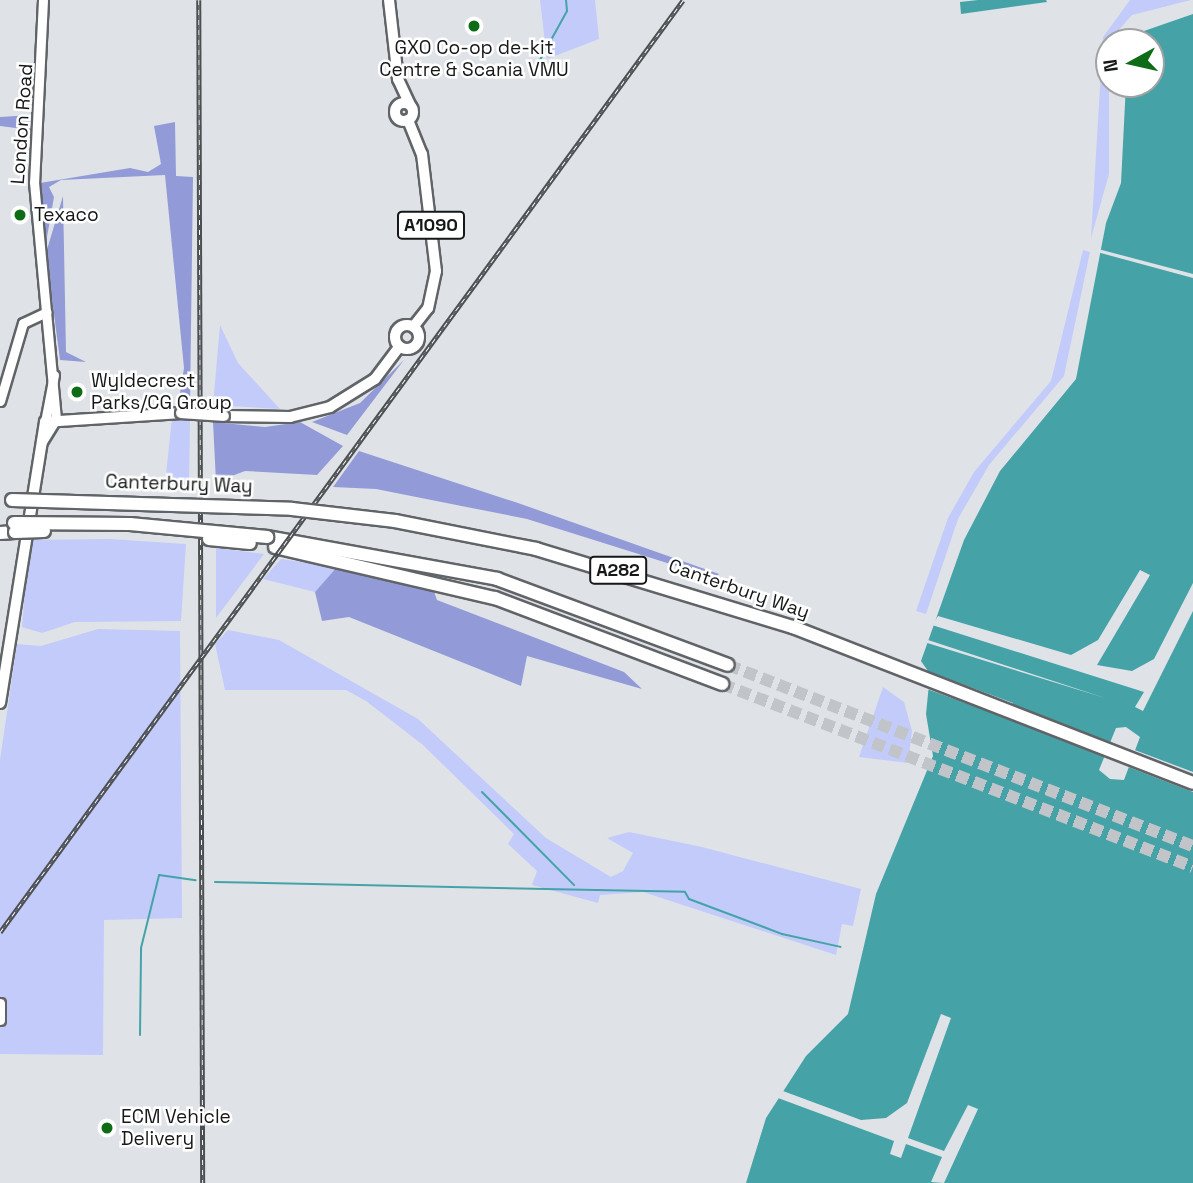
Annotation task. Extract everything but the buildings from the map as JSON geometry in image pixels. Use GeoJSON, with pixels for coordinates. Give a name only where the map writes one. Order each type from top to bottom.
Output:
{"type":"FeatureCollection","features":[{"type":"Feature","properties":{"kind":"highway","name":"Canterbury Way"},"geometry":{"type":"LineString","coordinates":[[6,500],[281,508],[395,521],[536,549],[793,627],[1193,783]]}},
{"type":"Feature","properties":{"kind":"highway","name":"A282"},"geometry":{"type":"LineString","coordinates":[[0,525],[15,528],[162,534],[298,547],[498,579],[728,665]]}},
{"type":"Feature","properties":{"kind":"highway","name":"A282"},"geometry":{"type":"LineString","coordinates":[[0,533],[15,528]]}},
{"type":"Feature","properties":{"kind":"highway","name":"A282"},"geometry":{"type":"LineString","coordinates":[[298,547],[495,597],[722,684]]}},
{"type":"Feature","properties":{"kind":"main road"},"geometry":{"type":"LineString","coordinates":[[389,0],[398,79],[396,109],[398,119],[408,120],[410,105],[398,79]]}},
{"type":"Feature","properties":{"kind":"main road"},"geometry":{"type":"LineString","coordinates":[[396,109],[410,105]]}},
{"type":"Feature","properties":{"kind":"main road","name":"A1090"},"geometry":{"type":"LineString","coordinates":[[399,346],[416,345],[414,327],[428,308],[436,271],[422,154],[408,120]]}},
{"type":"Feature","properties":{"kind":"main road","name":"A1090"},"geometry":{"type":"LineString","coordinates":[[45,422],[181,413],[290,417],[330,408],[375,379],[399,346],[398,329],[414,327]]}},
{"type":"Feature","properties":{"kind":"main road","name":"London Road"},"geometry":{"type":"LineString","coordinates":[[42,442],[56,420]]}},
{"type":"Feature","properties":{"kind":"main road","name":"London Road"},"geometry":{"type":"LineString","coordinates":[[0,703],[45,422]]}},
{"type":"Feature","properties":{"kind":"street","name":"London Road"},"geometry":{"type":"LineString","coordinates":[[43,0],[34,182],[54,375],[56,420]]}},
{"type":"Feature","properties":{"kind":"street"},"geometry":{"type":"LineString","coordinates":[[0,401],[23,323],[47,312]]}},
{"type":"Feature","properties":{"kind":"street","name":"London Road"},"geometry":{"type":"LineString","coordinates":[[45,422],[54,375]]}},
{"type":"Feature","properties":{"kind":"street"},"geometry":{"type":"LineString","coordinates":[[0,1003],[0,1020]]}},
{"type":"Feature","properties":{"kind":"shaded area"},"geometry":{"type":"Polygon","coordinates":[[[540,0],[595,0],[599,39],[547,59],[540,0]]]}},
{"type":"Feature","properties":{"kind":"shaded area"},"geometry":{"type":"Polygon","coordinates":[[[1130,0],[1191,0],[1132,15],[1120,28],[1110,28],[1130,0]]]}},
{"type":"Feature","properties":{"kind":"shaded area"},"geometry":{"type":"Polygon","coordinates":[[[960,2],[1047,2],[961,14],[960,2]]]}},
{"type":"Feature","properties":{"kind":"shaded area"},"geometry":{"type":"Polygon","coordinates":[[[1193,14],[1193,1183],[746,1183],[766,1118],[806,1056],[848,1014],[876,894],[933,756],[926,714],[930,674],[921,661],[964,540],[1000,471],[1076,379],[1106,223],[1121,183],[1125,98],[1165,98],[1165,28],[1153,28],[1193,14]],[[1126,727],[1116,728],[1099,770],[1110,779],[1124,780],[1140,737],[1126,727]]]}},
{"type":"Feature","properties":{"kind":"shaded area"},"geometry":{"type":"Polygon","coordinates":[[[1099,98],[1109,98],[1109,174],[1091,238],[1099,98]]]}},
{"type":"Feature","properties":{"kind":"shaded area"},"geometry":{"type":"Polygon","coordinates":[[[31,115],[31,130],[0,126],[0,117],[31,115]]]}},
{"type":"Feature","properties":{"kind":"shaded area"},"geometry":{"type":"Polygon","coordinates":[[[175,122],[176,176],[193,177],[190,406],[178,406],[184,368],[165,175],[61,180],[49,187],[54,197],[46,243],[40,183],[130,168],[148,172],[161,164],[154,126],[175,122]]]}},
{"type":"Feature","properties":{"kind":"shaded area"},"geometry":{"type":"Polygon","coordinates":[[[63,196],[66,352],[86,362],[60,360],[46,253],[63,196]]]}},
{"type":"Feature","properties":{"kind":"shaded area"},"geometry":{"type":"Polygon","coordinates":[[[1083,250],[1090,252],[1064,376],[989,465],[958,519],[926,614],[916,611],[948,518],[974,472],[1051,381],[1083,250]]]}},
{"type":"Feature","properties":{"kind":"shaded area"},"geometry":{"type":"Polygon","coordinates":[[[220,325],[238,363],[280,409],[213,405],[220,325]]]}},
{"type":"Feature","properties":{"kind":"shaded area"},"geometry":{"type":"Polygon","coordinates":[[[404,360],[347,435],[312,422],[360,403],[404,360]]]}},
{"type":"Feature","properties":{"kind":"shaded area"},"geometry":{"type":"Polygon","coordinates":[[[172,418],[190,419],[189,485],[165,484],[172,418]]]}},
{"type":"Feature","properties":{"kind":"shaded area"},"geometry":{"type":"Polygon","coordinates":[[[213,422],[265,427],[300,422],[343,446],[317,475],[245,471],[216,482],[213,422]]]}},
{"type":"Feature","properties":{"kind":"shaded area"},"geometry":{"type":"Polygon","coordinates":[[[359,451],[518,503],[719,574],[715,578],[527,519],[376,489],[333,487],[359,451]]]}},
{"type":"Feature","properties":{"kind":"shaded area"},"geometry":{"type":"Polygon","coordinates":[[[110,539],[186,544],[181,621],[75,622],[42,633],[22,627],[29,540],[110,539]]]}},
{"type":"Feature","properties":{"kind":"shaded area"},"geometry":{"type":"Polygon","coordinates":[[[216,548],[264,554],[216,618],[216,548]]]}},
{"type":"Feature","properties":{"kind":"shaded area"},"geometry":{"type":"Polygon","coordinates":[[[281,559],[337,567],[315,592],[263,579],[281,559]]]}},
{"type":"Feature","properties":{"kind":"shaded area"},"geometry":{"type":"Polygon","coordinates":[[[337,567],[432,586],[437,600],[624,672],[642,689],[527,656],[521,686],[349,617],[322,621],[315,592],[337,567]]]}},
{"type":"Feature","properties":{"kind":"shaded area"},"geometry":{"type":"Polygon","coordinates":[[[98,629],[180,631],[182,918],[104,920],[103,1055],[0,1054],[0,760],[17,644],[41,646],[98,629]]]}},
{"type":"Feature","properties":{"kind":"shaded area"},"geometry":{"type":"Polygon","coordinates":[[[228,630],[279,640],[418,719],[546,838],[611,877],[623,871],[633,853],[607,838],[629,832],[702,847],[861,889],[853,926],[842,924],[836,955],[643,892],[600,895],[598,903],[532,885],[537,871],[508,844],[514,834],[423,745],[366,701],[346,690],[225,690],[215,644],[228,630]]]}},
{"type":"Feature","properties":{"kind":"shaded area"},"geometry":{"type":"Polygon","coordinates":[[[883,687],[904,702],[912,731],[908,763],[859,757],[883,687]]]}},
{"type":"Feature","properties":{"kind":"pier"},"geometry":{"type":"Polygon","coordinates":[[[1098,249],[1193,274],[1193,278],[1097,252],[1098,249]]]}},
{"type":"Feature","properties":{"kind":"pier"},"geometry":{"type":"Polygon","coordinates":[[[1140,570],[1150,575],[1097,665],[1132,671],[1154,659],[1193,583],[1193,611],[1143,711],[1135,707],[1144,692],[932,625],[938,616],[1071,655],[1098,640],[1140,570]]]}},
{"type":"Feature","properties":{"kind":"pier"},"geometry":{"type":"Polygon","coordinates":[[[925,639],[1105,698],[924,642],[925,639]]]}},
{"type":"Feature","properties":{"kind":"pier"},"geometry":{"type":"Polygon","coordinates":[[[919,668],[1013,703],[1007,718],[924,688],[919,668]]]}},
{"type":"Feature","properties":{"kind":"pier"},"geometry":{"type":"Polygon","coordinates":[[[1132,749],[1193,772],[1193,792],[1126,766],[1132,749]]]}},
{"type":"Feature","properties":{"kind":"pier"},"geometry":{"type":"Polygon","coordinates":[[[941,1014],[951,1018],[908,1138],[944,1151],[968,1105],[978,1109],[944,1183],[931,1182],[942,1157],[906,1144],[901,1158],[890,1154],[894,1141],[778,1098],[783,1091],[861,1120],[886,1118],[907,1103],[941,1014]]]}},
{"type":"Feature","properties":{"kind":"waterway"},"geometry":{"type":"LineString","coordinates":[[535,69],[567,11],[566,0]]}},
{"type":"Feature","properties":{"kind":"waterway"},"geometry":{"type":"LineString","coordinates":[[482,792],[574,885]]}},
{"type":"Feature","properties":{"kind":"waterway"},"geometry":{"type":"LineString","coordinates":[[140,1035],[141,948],[159,875],[196,880]]}},
{"type":"Feature","properties":{"kind":"waterway"},"geometry":{"type":"LineString","coordinates":[[215,882],[685,892],[689,899],[782,934],[841,947]]}},
{"type":"Feature","properties":{"kind":"tunnel"},"geometry":{"type":"LineString","coordinates":[[728,665],[1193,846]]}},
{"type":"Feature","properties":{"kind":"tunnel"},"geometry":{"type":"LineString","coordinates":[[722,684],[1193,867]]}},
{"type":"Feature","properties":{"kind":"railway"},"geometry":{"type":"LineString","coordinates":[[199,0],[203,1183]]}},
{"type":"Feature","properties":{"kind":"railway"},"geometry":{"type":"LineString","coordinates":[[0,932],[683,0]]}},
{"type":"Feature","properties":{"kind":"place","name":"GXO Co-op de-kit Centre & Scania VMU"},"geometry":{"type":"Point","coordinates":[474,26]}},
{"type":"Feature","properties":{"kind":"place","name":"Texaco"},"geometry":{"type":"Point","coordinates":[20,215]}},
{"type":"Feature","properties":{"kind":"place","name":"Wyldecrest Parks/CG Group"},"geometry":{"type":"Point","coordinates":[77,392]}},
{"type":"Feature","properties":{"kind":"place","name":"ECM Vehicle Delivery"},"geometry":{"type":"Point","coordinates":[107,1128]}}]}
